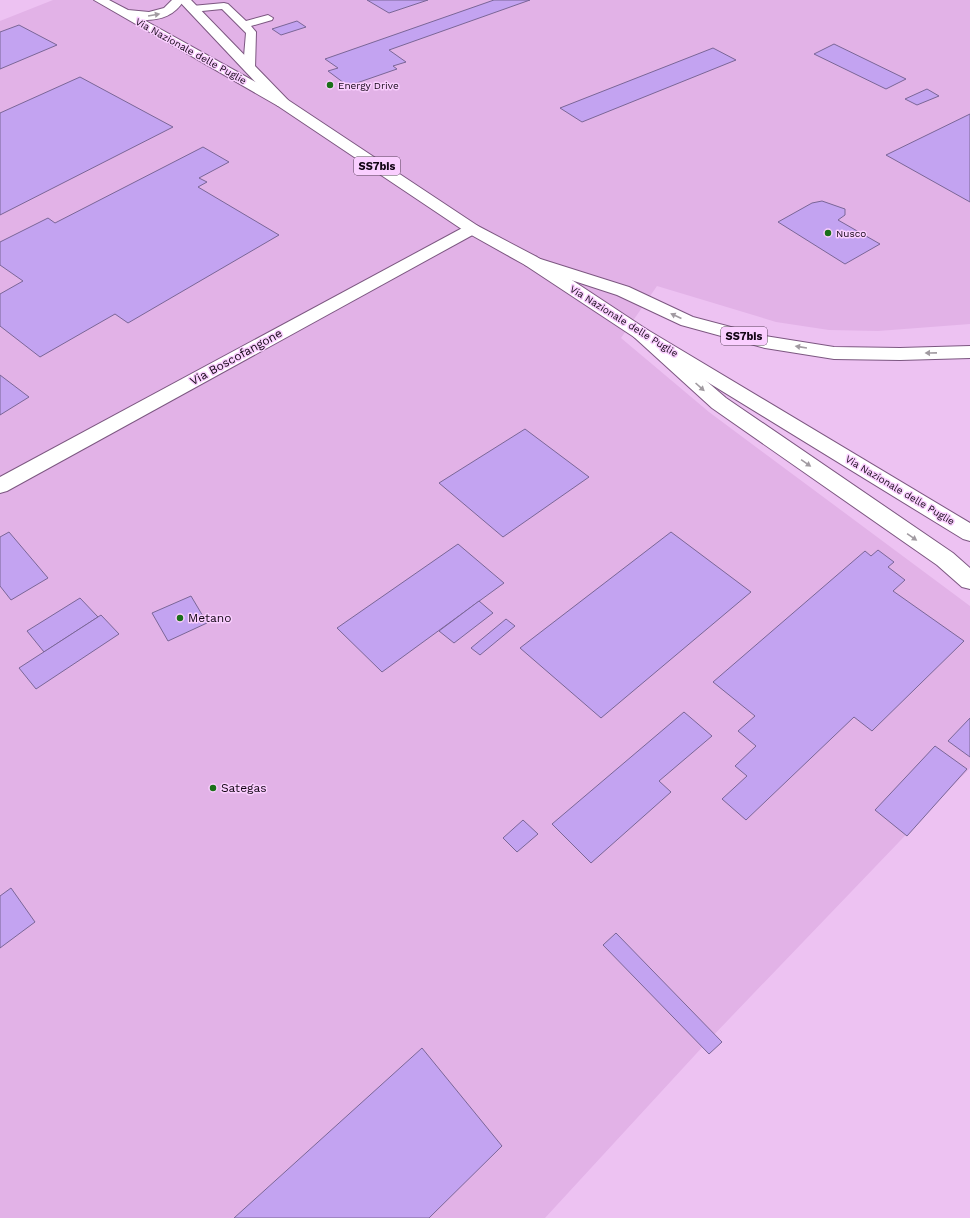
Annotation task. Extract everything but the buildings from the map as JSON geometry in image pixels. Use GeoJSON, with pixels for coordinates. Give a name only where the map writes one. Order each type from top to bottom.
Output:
{"type":"FeatureCollection","features":[{"type":"Feature","properties":{"kind":"main road","name":"Via Nazionale delle Puglie"},"geometry":{"type":"LineString","coordinates":[[100,0],[283,103],[472,229],[531,262],[640,333],[970,533]]}},
{"type":"Feature","properties":{"kind":"main road"},"geometry":{"type":"LineString","coordinates":[[125,14],[143,16],[167,12],[175,7],[178,0]]}},
{"type":"Feature","properties":{"kind":"main road","name":"Via Nazionale delle Puglie"},"geometry":{"type":"LineString","coordinates":[[188,4],[283,103]]}},
{"type":"Feature","properties":{"kind":"main road","name":"Via Boscofangone"},"geometry":{"type":"LineString","coordinates":[[0,486],[472,229]]}},
{"type":"Feature","properties":{"kind":"main road","name":"SS7bis"},"geometry":{"type":"LineString","coordinates":[[531,262],[623,291],[687,321],[765,342],[834,352],[900,354],[970,352]]}},
{"type":"Feature","properties":{"kind":"main road","name":"SS7bis"},"geometry":{"type":"LineString","coordinates":[[640,333],[719,403],[945,559],[970,581]]}},
{"type":"Feature","properties":{"kind":"lane"},"geometry":{"type":"LineString","coordinates":[[188,4],[224,6],[251,32],[249,68]]}},
{"type":"Feature","properties":{"kind":"lane"},"geometry":{"type":"LineString","coordinates":[[244,25],[268,18]]}},
{"type":"Feature","properties":{"kind":"shaded area"},"geometry":{"type":"Polygon","coordinates":[[[53,0],[970,0],[970,324],[878,331],[829,330],[776,322],[657,286],[621,338],[709,412],[970,606],[970,768],[707,1042],[545,1218],[0,1218],[0,21],[53,0]]]}},
{"type":"Feature","properties":{"kind":"place","name":"Energy Drive"},"geometry":{"type":"Point","coordinates":[330,85]}},
{"type":"Feature","properties":{"kind":"place","name":"Nusco"},"geometry":{"type":"Point","coordinates":[828,233]}},
{"type":"Feature","properties":{"kind":"place","name":"Metano"},"geometry":{"type":"Point","coordinates":[180,618]}},
{"type":"Feature","properties":{"kind":"place","name":"Sategas"},"geometry":{"type":"Point","coordinates":[213,788]}}]}
